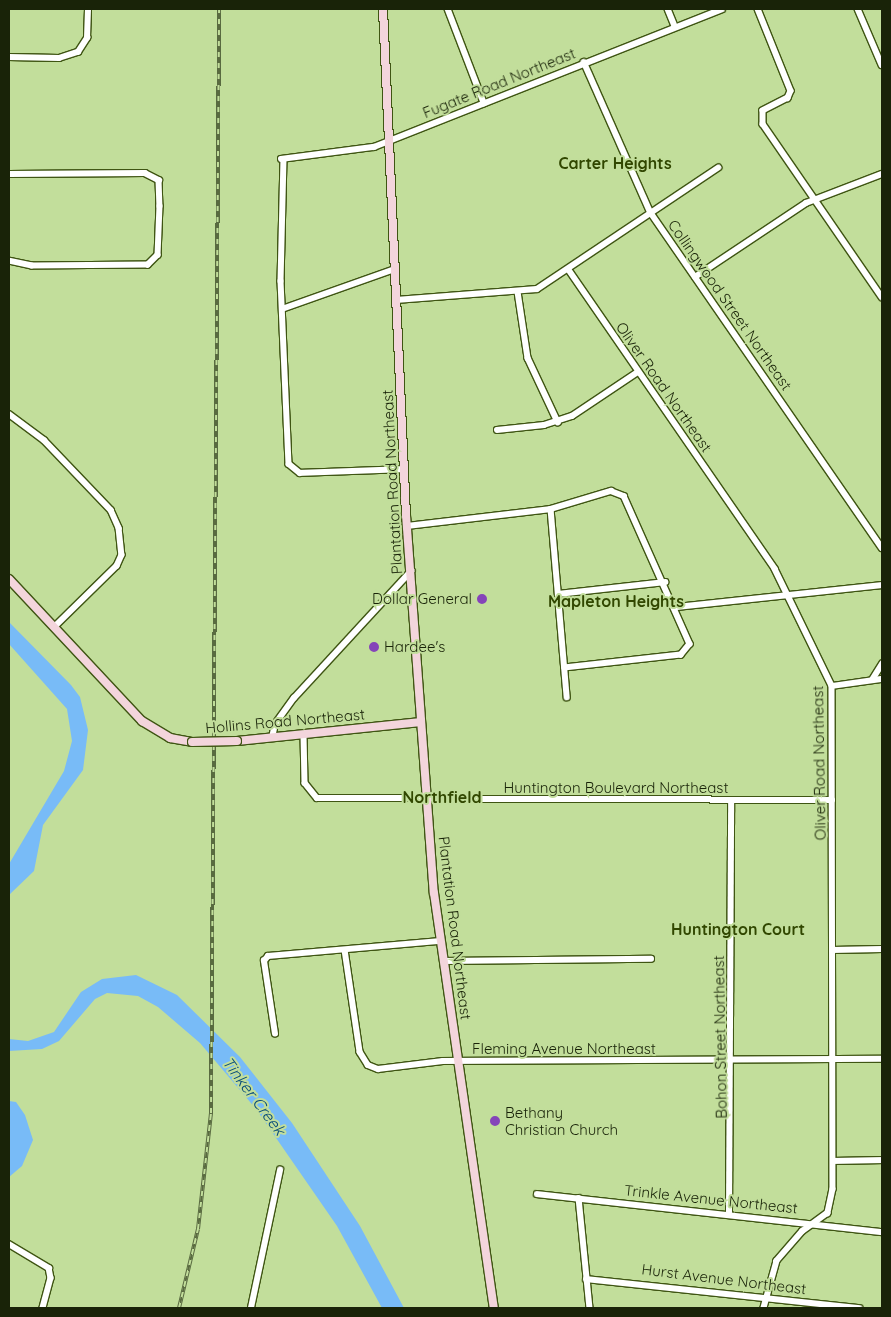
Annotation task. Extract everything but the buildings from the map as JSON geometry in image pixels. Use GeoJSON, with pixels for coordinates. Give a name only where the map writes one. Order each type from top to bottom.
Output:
{"type":"FeatureCollection","features":[{"type":"Feature","properties":{"kind":"main road","name":"Plantation Road Northeast"},"geometry":{"type":"LineString","coordinates":[[383,9],[407,526],[427,800],[440,941],[494,1308]]}},
{"type":"Feature","properties":{"kind":"main road","name":"Hollins Road Northeast"},"geometry":{"type":"LineString","coordinates":[[9,578],[142,721],[170,738],[192,742],[237,741],[421,722]]}},
{"type":"Feature","properties":{"kind":"street"},"geometry":{"type":"LineString","coordinates":[[9,57],[67,57],[82,48],[88,9]]}},
{"type":"Feature","properties":{"kind":"street"},"geometry":{"type":"LineString","coordinates":[[448,9],[484,103]]}},
{"type":"Feature","properties":{"kind":"street"},"geometry":{"type":"LineString","coordinates":[[668,9],[675,26]]}},
{"type":"Feature","properties":{"kind":"street","name":"Fugate Road Northeast"},"geometry":{"type":"LineString","coordinates":[[282,309],[282,159],[350,152],[390,141],[584,62],[722,9]]}},
{"type":"Feature","properties":{"kind":"street"},"geometry":{"type":"LineString","coordinates":[[758,9],[790,91],[762,115],[772,139],[882,297]]}},
{"type":"Feature","properties":{"kind":"street"},"geometry":{"type":"LineString","coordinates":[[858,9],[882,65]]}},
{"type":"Feature","properties":{"kind":"street","name":"Collingwood Street Northeast"},"geometry":{"type":"LineString","coordinates":[[584,62],[651,213],[882,548]]}},
{"type":"Feature","properties":{"kind":"street"},"geometry":{"type":"LineString","coordinates":[[396,300],[518,292],[537,289],[569,270],[718,168]]}},
{"type":"Feature","properties":{"kind":"street"},"geometry":{"type":"LineString","coordinates":[[9,174],[145,173],[159,180],[158,255],[148,264],[35,266],[9,261]]}},
{"type":"Feature","properties":{"kind":"street"},"geometry":{"type":"LineString","coordinates":[[695,277],[815,199],[882,174]]}},
{"type":"Feature","properties":{"kind":"street"},"geometry":{"type":"LineString","coordinates":[[394,269],[282,309],[288,461],[295,472],[404,469]]}},
{"type":"Feature","properties":{"kind":"street","name":"Oliver Road Northeast"},"geometry":{"type":"LineString","coordinates":[[569,270],[790,594],[832,686],[834,1161],[830,1209],[781,1255],[766,1296],[764,1308]]}},
{"type":"Feature","properties":{"kind":"street"},"geometry":{"type":"LineString","coordinates":[[518,292],[528,358],[558,422]]}},
{"type":"Feature","properties":{"kind":"street"},"geometry":{"type":"LineString","coordinates":[[497,430],[558,422],[638,372]]}},
{"type":"Feature","properties":{"kind":"street"},"geometry":{"type":"LineString","coordinates":[[9,414],[34,430],[114,515],[122,555],[111,573],[54,628]]}},
{"type":"Feature","properties":{"kind":"street"},"geometry":{"type":"LineString","coordinates":[[407,526],[552,509],[606,492],[620,493],[677,607],[689,636],[688,649],[681,655],[565,668]]}},
{"type":"Feature","properties":{"kind":"street"},"geometry":{"type":"LineString","coordinates":[[552,509],[567,697]]}},
{"type":"Feature","properties":{"kind":"street"},"geometry":{"type":"LineString","coordinates":[[272,738],[275,724],[294,698],[411,571]]}},
{"type":"Feature","properties":{"kind":"street"},"geometry":{"type":"LineString","coordinates":[[558,594],[665,582]]}},
{"type":"Feature","properties":{"kind":"street"},"geometry":{"type":"LineString","coordinates":[[677,607],[882,584]]}},
{"type":"Feature","properties":{"kind":"street"},"geometry":{"type":"LineString","coordinates":[[872,680],[882,664]]}},
{"type":"Feature","properties":{"kind":"street"},"geometry":{"type":"LineString","coordinates":[[832,686],[882,679]]}},
{"type":"Feature","properties":{"kind":"street","name":"Huntington Boulevard Northeast"},"geometry":{"type":"LineString","coordinates":[[304,735],[305,783],[312,796],[427,800],[832,800]]}},
{"type":"Feature","properties":{"kind":"street","name":"Bohon Street Northeast"},"geometry":{"type":"LineString","coordinates":[[729,1214],[733,1061],[731,801]]}},
{"type":"Feature","properties":{"kind":"street"},"geometry":{"type":"LineString","coordinates":[[275,1034],[264,961],[268,956],[440,941]]}},
{"type":"Feature","properties":{"kind":"street"},"geometry":{"type":"LineString","coordinates":[[832,950],[882,949]]}},
{"type":"Feature","properties":{"kind":"street","name":"Fleming Avenue Northeast"},"geometry":{"type":"LineString","coordinates":[[345,950],[364,1062],[382,1069],[459,1061],[882,1059]]}},
{"type":"Feature","properties":{"kind":"street"},"geometry":{"type":"LineString","coordinates":[[444,961],[651,959]]}},
{"type":"Feature","properties":{"kind":"street"},"geometry":{"type":"LineString","coordinates":[[834,1161],[882,1160]]}},
{"type":"Feature","properties":{"kind":"street"},"geometry":{"type":"LineString","coordinates":[[250,1308],[280,1170]]}},
{"type":"Feature","properties":{"kind":"street","name":"Trinkle Avenue Northeast"},"geometry":{"type":"LineString","coordinates":[[537,1194],[882,1232]]}},
{"type":"Feature","properties":{"kind":"street"},"geometry":{"type":"LineString","coordinates":[[579,1198],[590,1308]]}},
{"type":"Feature","properties":{"kind":"street"},"geometry":{"type":"LineString","coordinates":[[9,1244],[45,1262],[51,1278],[43,1308]]}},
{"type":"Feature","properties":{"kind":"street","name":"Hurst Avenue Northeast"},"geometry":{"type":"LineString","coordinates":[[586,1279],[766,1296],[859,1308]]}},
{"type":"Feature","properties":{"kind":"water"},"geometry":{"type":"Polygon","coordinates":[[[9,622],[71,685],[80,697],[88,730],[83,770],[43,825],[34,871],[9,895],[9,864],[64,771],[72,741],[67,709],[9,644],[9,622]]]}},
{"type":"Feature","properties":{"kind":"water","name":"Tinker Creek"},"geometry":{"type":"Polygon","coordinates":[[[136,975],[177,995],[240,1057],[292,1123],[360,1226],[404,1308],[382,1308],[337,1226],[256,1109],[200,1043],[158,1007],[138,996],[107,993],[95,999],[59,1041],[42,1049],[9,1051],[9,1039],[28,1041],[54,1032],[81,992],[102,979],[136,975]]]}},
{"type":"Feature","properties":{"kind":"water"},"geometry":{"type":"Polygon","coordinates":[[[9,1101],[16,1102],[25,1115],[33,1140],[22,1166],[9,1177],[9,1101]]]}},
{"type":"Feature","properties":{"kind":"railway"},"geometry":{"type":"LineString","coordinates":[[179,1308],[198,1229],[211,1113],[219,9]]}},
{"type":"Feature","properties":{"kind":"place","name":"Dollar General"},"geometry":{"type":"Point","coordinates":[482,599]}},
{"type":"Feature","properties":{"kind":"place","name":"Hardee's"},"geometry":{"type":"Point","coordinates":[374,647]}},
{"type":"Feature","properties":{"kind":"place","name":"Bethany Christian Church"},"geometry":{"type":"Point","coordinates":[495,1121]}},
{"type":"Feature","properties":{"kind":"district","name":"Carter Heights"},"geometry":{"type":"Point","coordinates":[615,163]}},
{"type":"Feature","properties":{"kind":"district","name":"Mapleton Heights"},"geometry":{"type":"Point","coordinates":[616,601]}},
{"type":"Feature","properties":{"kind":"district","name":"Northfield"},"geometry":{"type":"Point","coordinates":[442,797]}},
{"type":"Feature","properties":{"kind":"district","name":"Huntington Court"},"geometry":{"type":"Point","coordinates":[738,929]}}]}
